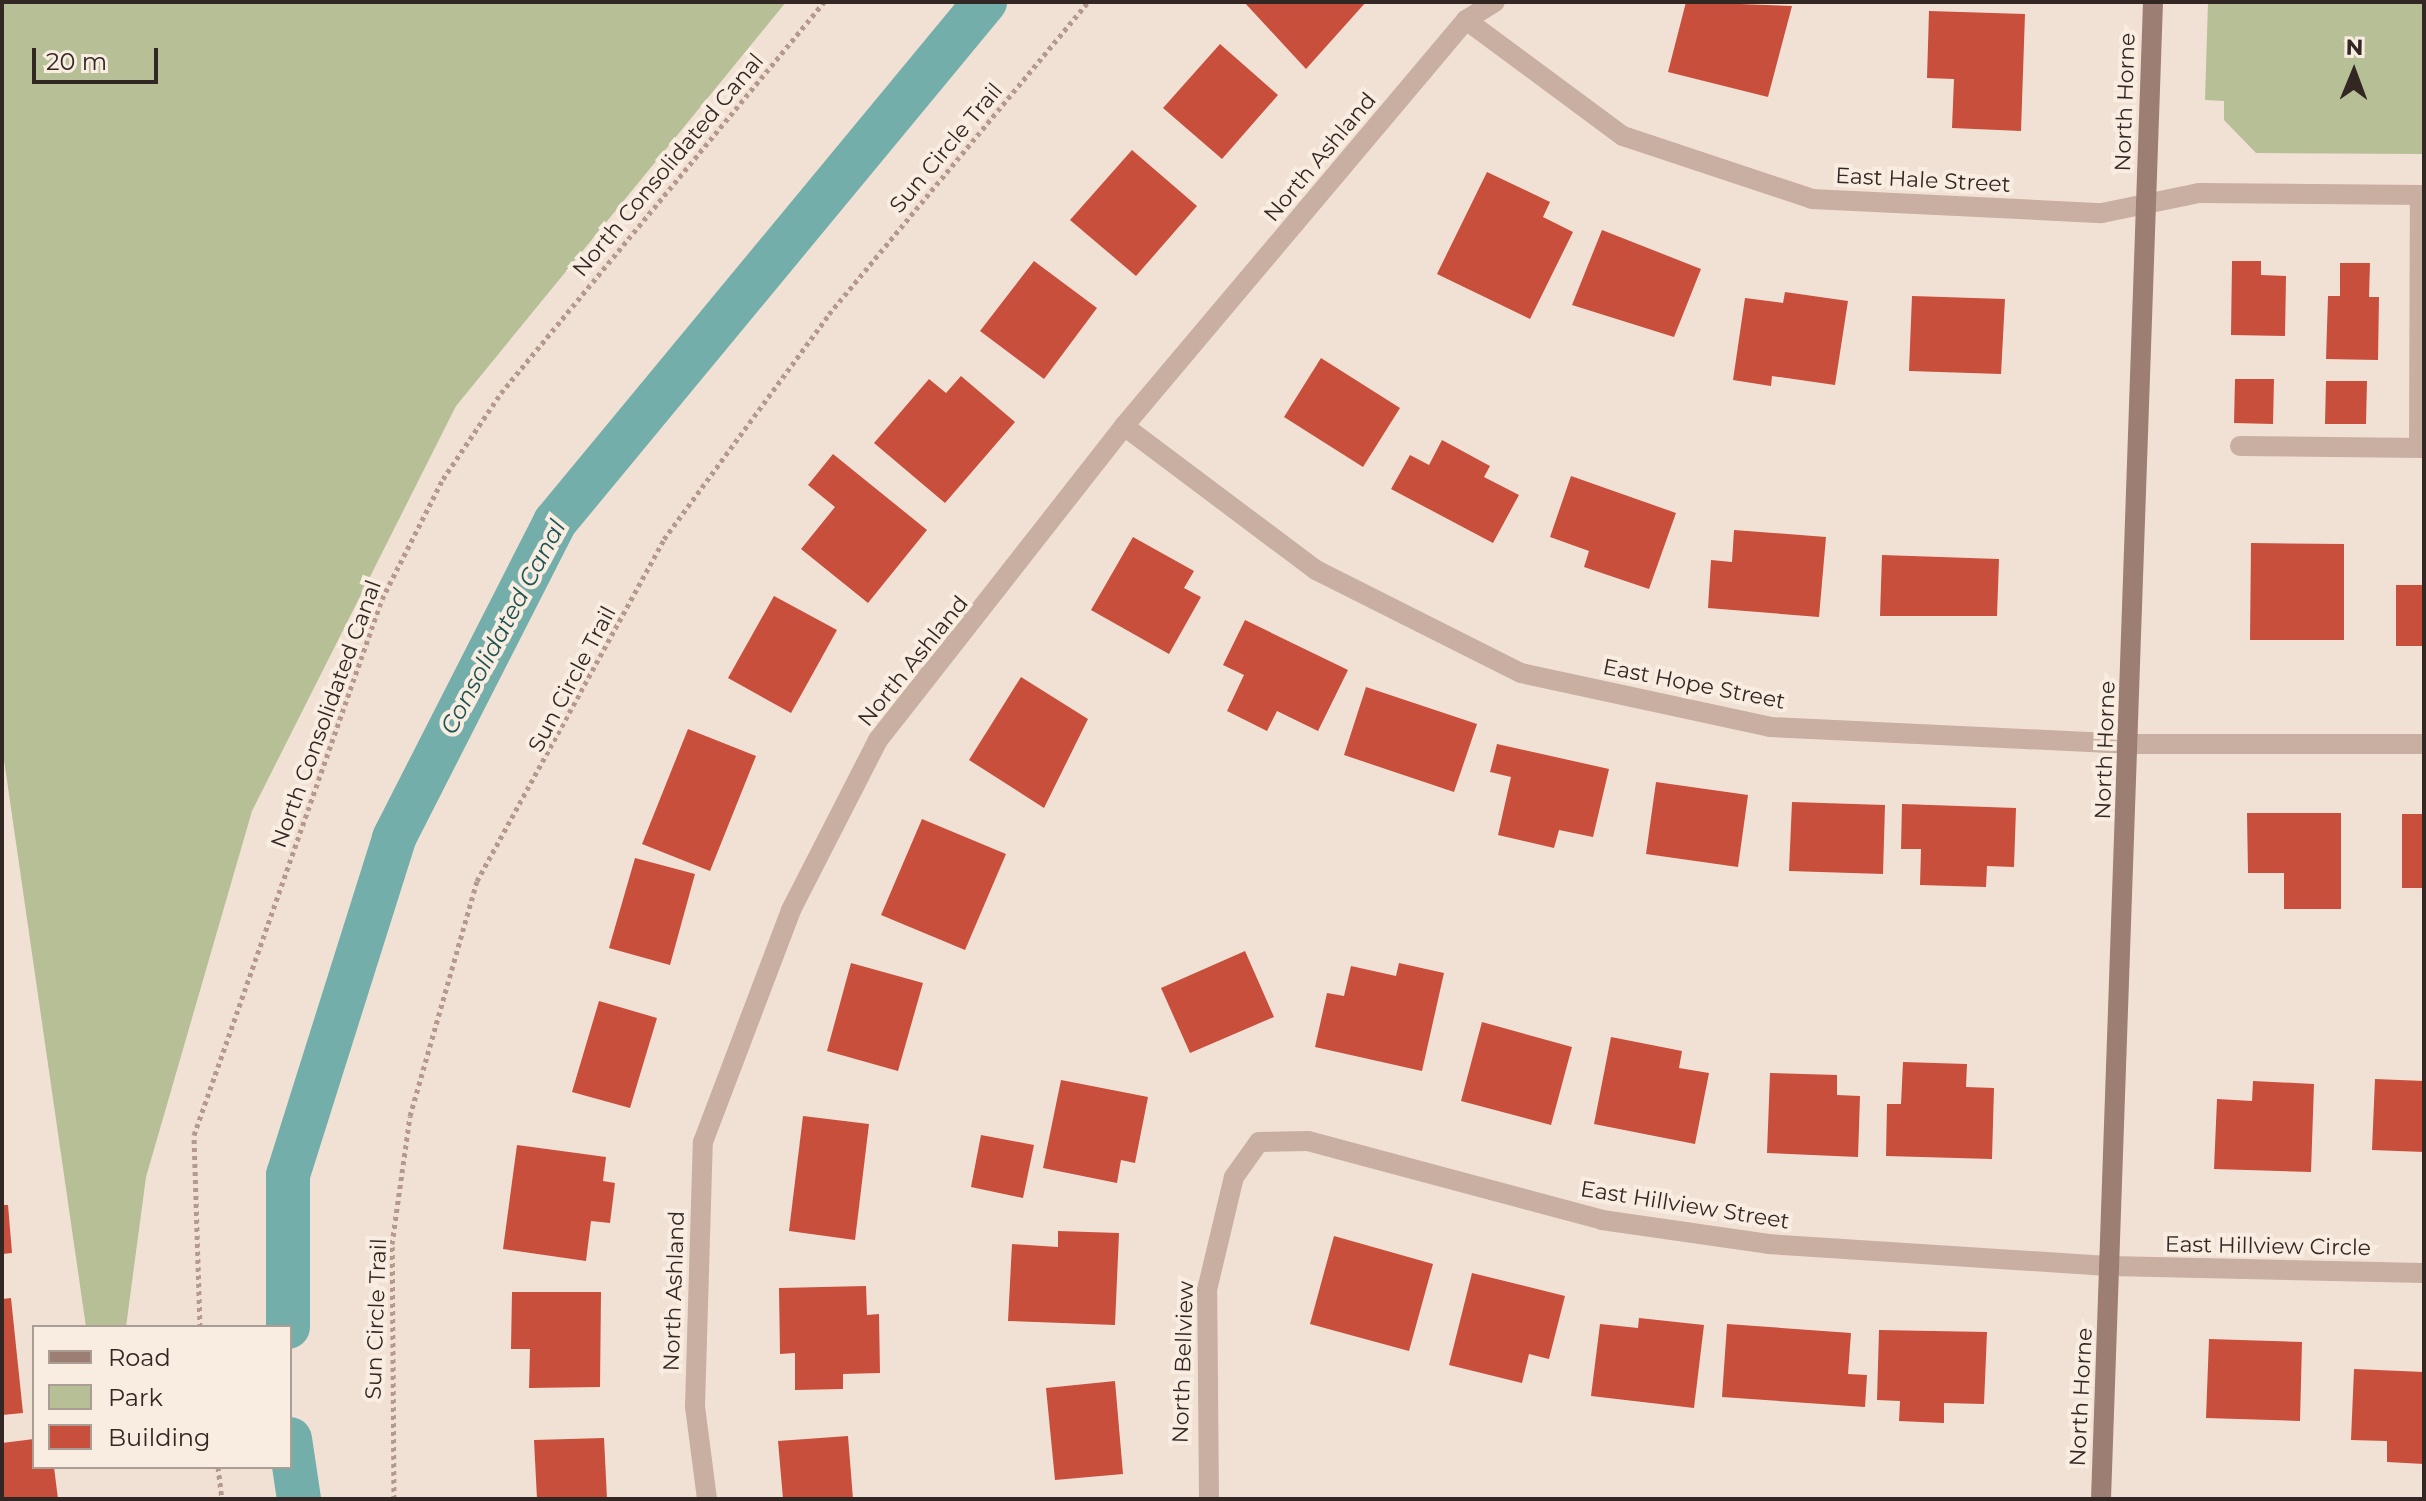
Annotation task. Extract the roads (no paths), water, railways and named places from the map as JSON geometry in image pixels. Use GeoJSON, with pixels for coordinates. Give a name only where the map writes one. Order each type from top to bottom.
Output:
{"type":"FeatureCollection","features":[{"type":"Feature","properties":{"kind":"street","name":"North Ashland"},"geometry":{"type":"LineString","coordinates":[[707,1499],[695,1406],[703,1142],[791,910],[878,740],[1124,426],[1466,20],[1495,2]]}},
{"type":"Feature","properties":{"kind":"street","name":"North Horne"},"geometry":{"type":"LineString","coordinates":[[2101,1499],[2130,744],[2153,2]]}},
{"type":"Feature","properties":{"kind":"street","name":"East Hale Street"},"geometry":{"type":"LineString","coordinates":[[1466,20],[1623,136],[1812,199],[2102,213],[2199,193],[2422,195]]}},
{"type":"Feature","properties":{"kind":"street"},"geometry":{"type":"LineString","coordinates":[[2240,446],[2422,448],[2422,195]]}},
{"type":"Feature","properties":{"kind":"street","name":"East Hope Street"},"geometry":{"type":"LineString","coordinates":[[1124,426],[1316,570],[1521,673],[1770,727],[2130,744],[2424,744]]}},
{"type":"Feature","properties":{"kind":"street","name":"East Hillview Street"},"geometry":{"type":"LineString","coordinates":[[1259,1142],[1308,1141],[1602,1220],[1738,1240],[2111,1266]]}},
{"type":"Feature","properties":{"kind":"street","name":"North Bellview"},"geometry":{"type":"LineString","coordinates":[[1209,1499],[1207,1290],[1234,1177],[1259,1142]]}},
{"type":"Feature","properties":{"kind":"street","name":"East Hillview Circle"},"geometry":{"type":"LineString","coordinates":[[2111,1266],[2424,1273]]}},
{"type":"Feature","properties":{"kind":"waterway","name":"Consolidated Canal"},"geometry":{"type":"LineString","coordinates":[[288,1325],[288,1175],[394,838],[555,522],[985,2]]}},
{"type":"Feature","properties":{"kind":"waterway","name":"Consolidated Canal"},"geometry":{"type":"LineString","coordinates":[[292,1452],[299,1499]]}}]}
